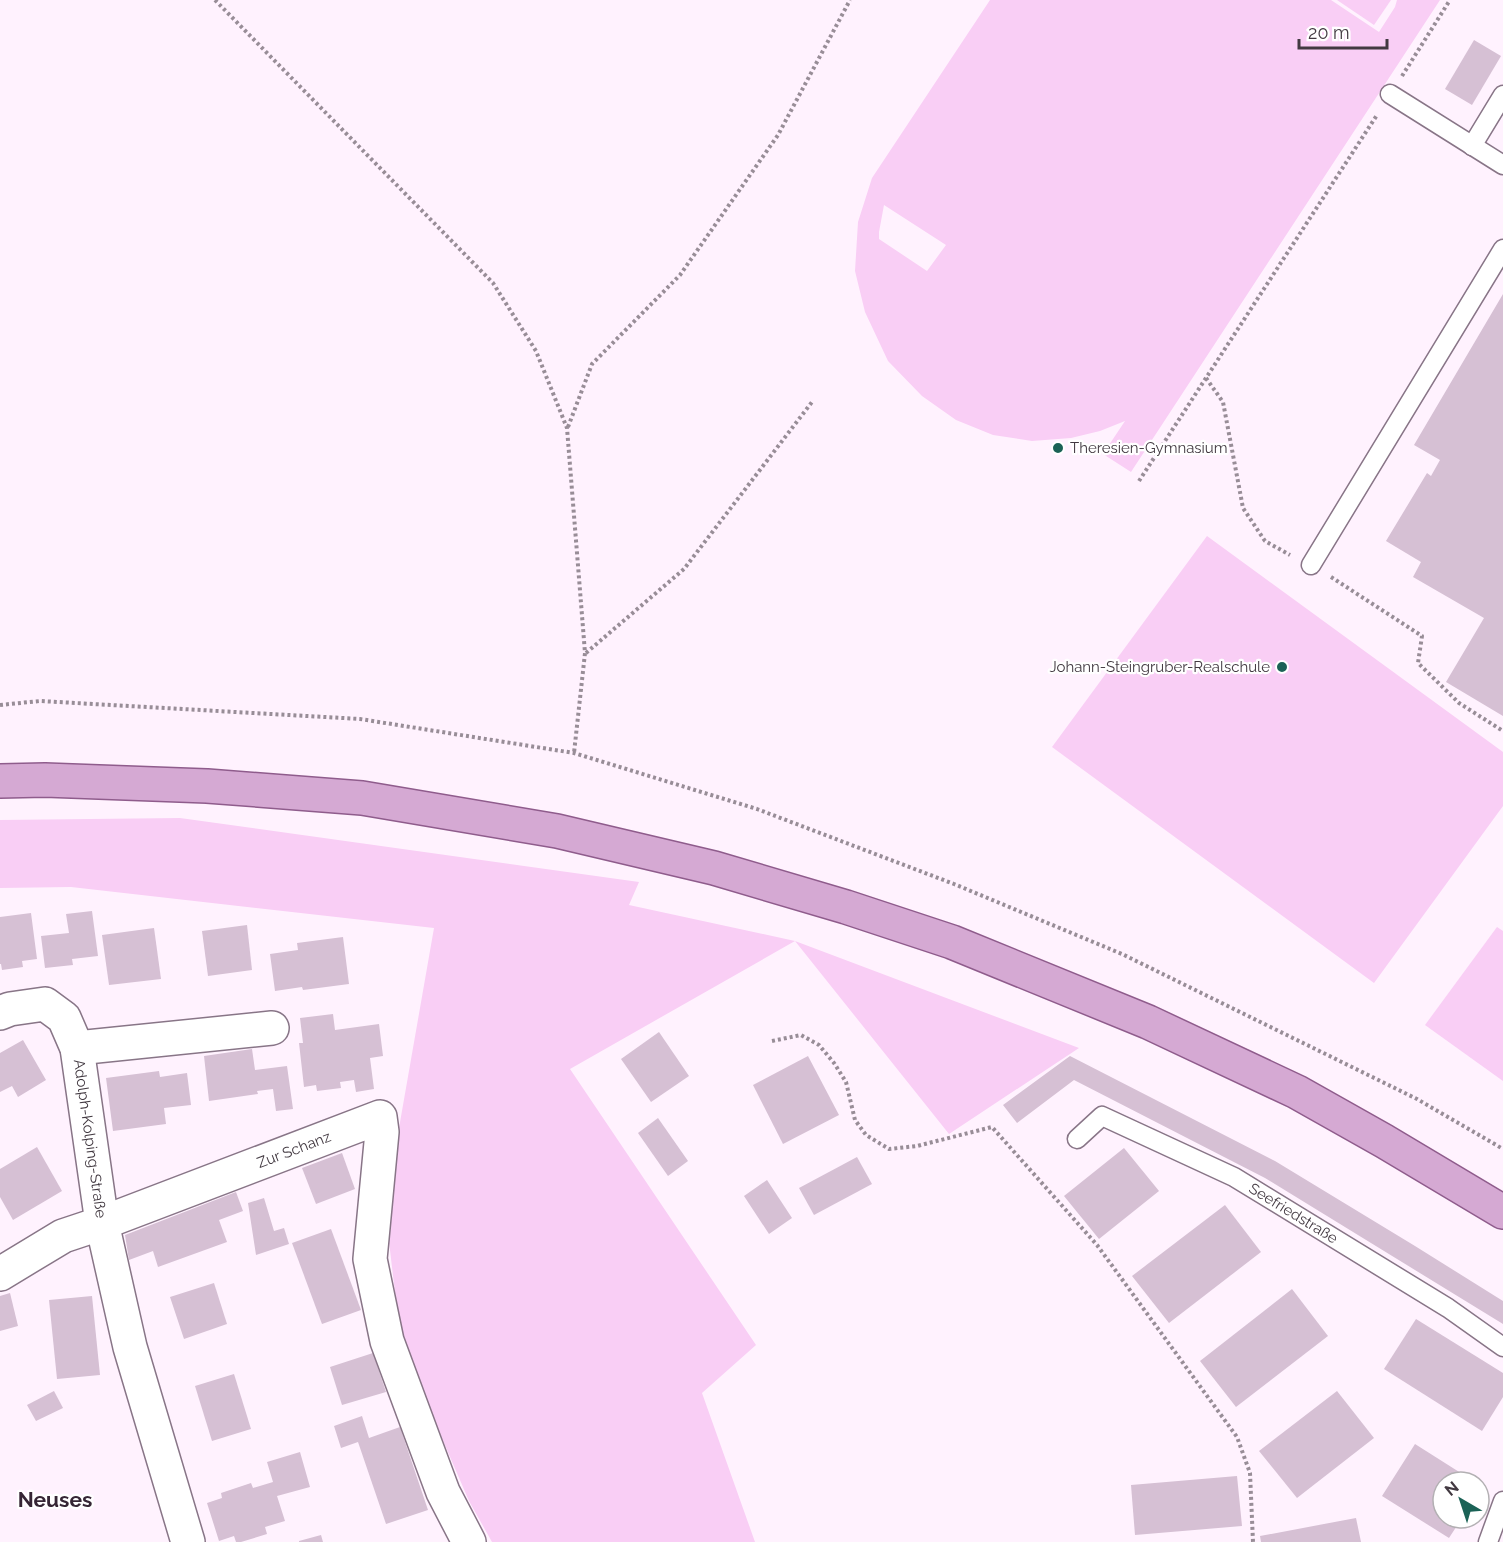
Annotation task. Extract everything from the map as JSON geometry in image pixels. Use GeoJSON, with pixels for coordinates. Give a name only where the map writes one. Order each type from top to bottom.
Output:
{"type":"FeatureCollection","features":[{"type":"Feature","properties":{"kind":"main road"},"geometry":{"type":"LineString","coordinates":[[0,781],[45,780],[207,786],[362,798],[557,831],[714,868],[846,907],[952,942],[1148,1022],[1297,1092],[1503,1212]]}},
{"type":"Feature","properties":{"kind":"street","name":"Adolph-Kolping-Straße"},"geometry":{"type":"LineString","coordinates":[[0,1013],[10,1009],[45,1005],[64,1018],[77,1048],[102,1223],[63,1236],[0,1274]]}},
{"type":"Feature","properties":{"kind":"street","name":"Adolph-Kolping-Straße"},"geometry":{"type":"LineString","coordinates":[[77,1048],[272,1028]]}},
{"type":"Feature","properties":{"kind":"street","name":"Zur Schanz"},"geometry":{"type":"LineString","coordinates":[[102,1223],[380,1117],[382,1132],[370,1259],[387,1341],[443,1492],[469,1542]]}},
{"type":"Feature","properties":{"kind":"street"},"geometry":{"type":"LineString","coordinates":[[102,1223],[130,1347],[188,1542]]}},
{"type":"Feature","properties":{"kind":"lane"},"geometry":{"type":"LineString","coordinates":[[1390,94],[1503,165]]}},
{"type":"Feature","properties":{"kind":"lane"},"geometry":{"type":"LineString","coordinates":[[1472,146],[1503,95]]}},
{"type":"Feature","properties":{"kind":"lane"},"geometry":{"type":"LineString","coordinates":[[1311,565],[1503,249]]}},
{"type":"Feature","properties":{"kind":"lane","name":"Seefriedstraße"},"geometry":{"type":"LineString","coordinates":[[1077,1139],[1102,1116],[1234,1177],[1448,1308],[1503,1347]]}},
{"type":"Feature","properties":{"kind":"lane"},"geometry":{"type":"LineString","coordinates":[[1488,1542],[1503,1501]]}},
{"type":"Feature","properties":{"kind":"path"},"geometry":{"type":"LineString","coordinates":[[215,0],[493,283],[536,351],[567,428],[585,653],[574,753]]}},
{"type":"Feature","properties":{"kind":"path"},"geometry":{"type":"LineString","coordinates":[[567,428],[592,364],[680,275],[778,135],[850,0]]}},
{"type":"Feature","properties":{"kind":"path"},"geometry":{"type":"LineString","coordinates":[[1139,481],[1450,0]]}},
{"type":"Feature","properties":{"kind":"path"},"geometry":{"type":"LineString","coordinates":[[585,653],[684,569],[812,402]]}},
{"type":"Feature","properties":{"kind":"path"},"geometry":{"type":"LineString","coordinates":[[0,705],[40,701],[360,719],[574,753],[757,809],[954,884],[1122,954],[1417,1099],[1503,1149]]}},
{"type":"Feature","properties":{"kind":"path"},"geometry":{"type":"LineString","coordinates":[[772,1041],[801,1035],[819,1045],[846,1082],[855,1120],[866,1135],[889,1149],[917,1146],[992,1127],[1097,1245],[1237,1437],[1250,1473],[1253,1542]]}},
{"type":"Feature","properties":{"kind":"shaded area"},"geometry":{"type":"Polygon","coordinates":[[[990,0],[1331,0],[1379,32],[1397,0],[1440,0],[1131,472],[1103,454],[1125,421],[1100,431],[1071,438],[1032,441],[993,435],[956,420],[922,396],[888,361],[865,312],[855,271],[858,222],[872,178],[990,0]],[[884,205],[879,239],[927,271],[946,245],[884,205]]]}},
{"type":"Feature","properties":{"kind":"shaded area"},"geometry":{"type":"Polygon","coordinates":[[[1337,0],[1391,0],[1374,25],[1337,0]]]}},
{"type":"Feature","properties":{"kind":"shaded area"},"geometry":{"type":"Polygon","coordinates":[[[1207,536],[1503,752],[1503,806],[1374,983],[1052,747],[1207,536]]]}},
{"type":"Feature","properties":{"kind":"shaded area"},"geometry":{"type":"Polygon","coordinates":[[[180,818],[639,882],[629,905],[795,941],[570,1069],[756,1345],[702,1393],[755,1542],[492,1542],[469,1501],[401,1343],[385,1208],[434,928],[71,887],[0,888],[0,820],[180,818]]]}},
{"type":"Feature","properties":{"kind":"shaded area"},"geometry":{"type":"Polygon","coordinates":[[[1497,927],[1503,931],[1503,1081],[1425,1025],[1497,927]]]}},
{"type":"Feature","properties":{"kind":"shaded area"},"geometry":{"type":"Polygon","coordinates":[[[795,941],[1079,1048],[949,1134],[795,941]]]}},
{"type":"Feature","properties":{"kind":"building"},"geometry":{"type":"Polygon","coordinates":[[[1474,40],[1501,56],[1472,105],[1445,89],[1474,40]]]}},
{"type":"Feature","properties":{"kind":"building"},"geometry":{"type":"Polygon","coordinates":[[[1503,294],[1503,716],[1446,682],[1484,618],[1413,577],[1421,562],[1386,541],[1427,473],[1431,476],[1440,460],[1414,445],[1503,294]]]}},
{"type":"Feature","properties":{"kind":"building"},"geometry":{"type":"Polygon","coordinates":[[[92,911],[98,956],[72,959],[73,965],[45,968],[41,936],[69,933],[66,914],[92,911]]]}},
{"type":"Feature","properties":{"kind":"building"},"geometry":{"type":"Polygon","coordinates":[[[31,913],[37,959],[22,961],[23,967],[2,970],[0,917],[31,913]]]}},
{"type":"Feature","properties":{"kind":"building"},"geometry":{"type":"Polygon","coordinates":[[[247,925],[252,970],[208,976],[202,931],[247,925]]]}},
{"type":"Feature","properties":{"kind":"building"},"geometry":{"type":"Polygon","coordinates":[[[154,928],[161,979],[109,985],[102,935],[154,928]]]}},
{"type":"Feature","properties":{"kind":"building"},"geometry":{"type":"Polygon","coordinates":[[[343,937],[349,984],[275,991],[270,954],[298,950],[297,943],[343,937]]]}},
{"type":"Feature","properties":{"kind":"building"},"geometry":{"type":"Polygon","coordinates":[[[333,1014],[335,1030],[379,1024],[383,1056],[370,1058],[374,1089],[356,1092],[354,1080],[340,1082],[341,1088],[317,1091],[316,1085],[304,1087],[299,1043],[303,1043],[300,1018],[333,1014]]]}},
{"type":"Feature","properties":{"kind":"building"},"geometry":{"type":"Polygon","coordinates":[[[659,1032],[689,1076],[651,1102],[621,1059],[659,1032]]]}},
{"type":"Feature","properties":{"kind":"building"},"geometry":{"type":"Polygon","coordinates":[[[23,1040],[46,1080],[18,1097],[12,1086],[0,1092],[0,1053],[23,1040]]]}},
{"type":"Feature","properties":{"kind":"building"},"geometry":{"type":"Polygon","coordinates":[[[252,1049],[255,1070],[287,1066],[293,1109],[276,1111],[273,1089],[257,1091],[258,1094],[209,1101],[204,1056],[252,1049]]]}},
{"type":"Feature","properties":{"kind":"building"},"geometry":{"type":"Polygon","coordinates":[[[808,1056],[839,1115],[783,1144],[753,1085],[808,1056]]]}},
{"type":"Feature","properties":{"kind":"building"},"geometry":{"type":"Polygon","coordinates":[[[1070,1056],[1275,1161],[1415,1246],[1503,1301],[1503,1324],[1265,1178],[1074,1080],[1017,1123],[1003,1105],[1070,1056]]]}},
{"type":"Feature","properties":{"kind":"building"},"geometry":{"type":"Polygon","coordinates":[[[159,1071],[160,1077],[187,1073],[191,1105],[164,1108],[166,1124],[113,1131],[106,1078],[159,1071]]]}},
{"type":"Feature","properties":{"kind":"building"},"geometry":{"type":"Polygon","coordinates":[[[658,1118],[688,1161],[668,1176],[638,1133],[658,1118]]]}},
{"type":"Feature","properties":{"kind":"building"},"geometry":{"type":"Polygon","coordinates":[[[37,1147],[62,1191],[13,1220],[0,1197],[0,1169],[37,1147]]]}},
{"type":"Feature","properties":{"kind":"building"},"geometry":{"type":"Polygon","coordinates":[[[1124,1148],[1159,1191],[1099,1239],[1064,1196],[1124,1148]]]}},
{"type":"Feature","properties":{"kind":"building"},"geometry":{"type":"Polygon","coordinates":[[[342,1153],[355,1189],[316,1204],[302,1168],[342,1153]]]}},
{"type":"Feature","properties":{"kind":"building"},"geometry":{"type":"Polygon","coordinates":[[[857,1157],[872,1184],[814,1215],[799,1188],[857,1157]]]}},
{"type":"Feature","properties":{"kind":"building"},"geometry":{"type":"Polygon","coordinates":[[[767,1180],[792,1218],[769,1234],[744,1196],[767,1180]]]}},
{"type":"Feature","properties":{"kind":"building"},"geometry":{"type":"Polygon","coordinates":[[[236,1192],[243,1211],[219,1220],[227,1242],[158,1267],[153,1251],[129,1260],[125,1235],[236,1192]]]}},
{"type":"Feature","properties":{"kind":"building"},"geometry":{"type":"Polygon","coordinates":[[[264,1198],[274,1231],[284,1228],[289,1244],[256,1255],[248,1203],[264,1198]]]}},
{"type":"Feature","properties":{"kind":"building"},"geometry":{"type":"Polygon","coordinates":[[[1225,1205],[1261,1252],[1169,1323],[1132,1276],[1225,1205]]]}},
{"type":"Feature","properties":{"kind":"building"},"geometry":{"type":"Polygon","coordinates":[[[331,1229],[361,1310],[322,1324],[292,1243],[331,1229]]]}},
{"type":"Feature","properties":{"kind":"building"},"geometry":{"type":"Polygon","coordinates":[[[214,1283],[227,1324],[184,1339],[170,1297],[214,1283]]]}},
{"type":"Feature","properties":{"kind":"building"},"geometry":{"type":"Polygon","coordinates":[[[1292,1289],[1328,1336],[1236,1407],[1200,1361],[1292,1289]]]}},
{"type":"Feature","properties":{"kind":"building"},"geometry":{"type":"Polygon","coordinates":[[[10,1293],[18,1326],[0,1331],[0,1296],[10,1293]]]}},
{"type":"Feature","properties":{"kind":"building"},"geometry":{"type":"Polygon","coordinates":[[[92,1296],[100,1375],[57,1379],[49,1300],[92,1296]]]}},
{"type":"Feature","properties":{"kind":"building"},"geometry":{"type":"Polygon","coordinates":[[[1416,1319],[1503,1373],[1503,1397],[1482,1431],[1384,1369],[1416,1319]]]}},
{"type":"Feature","properties":{"kind":"building"},"geometry":{"type":"Polygon","coordinates":[[[373,1353],[386,1392],[342,1405],[330,1367],[373,1353]]]}},
{"type":"Feature","properties":{"kind":"building"},"geometry":{"type":"Polygon","coordinates":[[[234,1374],[251,1429],[212,1441],[195,1386],[234,1374]]]}},
{"type":"Feature","properties":{"kind":"building"},"geometry":{"type":"Polygon","coordinates":[[[54,1391],[63,1408],[36,1421],[27,1405],[54,1391]]]}},
{"type":"Feature","properties":{"kind":"building"},"geometry":{"type":"Polygon","coordinates":[[[1337,1391],[1374,1438],[1297,1498],[1259,1451],[1337,1391]]]}},
{"type":"Feature","properties":{"kind":"building"},"geometry":{"type":"Polygon","coordinates":[[[362,1416],[369,1438],[400,1427],[428,1510],[386,1524],[358,1442],[341,1448],[334,1426],[362,1416]]]}},
{"type":"Feature","properties":{"kind":"building"},"geometry":{"type":"Polygon","coordinates":[[[1415,1444],[1456,1470],[1431,1470],[1431,1527],[1382,1496],[1415,1444]]]}},
{"type":"Feature","properties":{"kind":"building"},"geometry":{"type":"Polygon","coordinates":[[[300,1452],[310,1487],[277,1496],[285,1521],[265,1527],[267,1534],[241,1542],[236,1542],[234,1536],[219,1541],[207,1503],[222,1498],[221,1493],[251,1483],[253,1488],[273,1482],[267,1462],[300,1452]]]}},
{"type":"Feature","properties":{"kind":"building"},"geometry":{"type":"Polygon","coordinates":[[[1237,1476],[1242,1526],[1135,1535],[1131,1485],[1237,1476]]]}},
{"type":"Feature","properties":{"kind":"building"},"geometry":{"type":"Polygon","coordinates":[[[1356,1518],[1361,1542],[1261,1542],[1260,1536],[1356,1518]]]}},
{"type":"Feature","properties":{"kind":"building"},"geometry":{"type":"Polygon","coordinates":[[[1436,1530],[1454,1530],[1449,1538],[1436,1530]]]}},
{"type":"Feature","properties":{"kind":"building"},"geometry":{"type":"Polygon","coordinates":[[[321,1535],[323,1542],[299,1542],[299,1541],[321,1535]]]}},
{"type":"Feature","properties":{"kind":"place","name":"Theresien-Gymnasium"},"geometry":{"type":"Point","coordinates":[1058,448]}},
{"type":"Feature","properties":{"kind":"place","name":"Johann-Steingruber-Realschule"},"geometry":{"type":"Point","coordinates":[1282,667]}},
{"type":"Feature","properties":{"kind":"district","name":"Neuses"},"geometry":{"type":"Point","coordinates":[55,1499]}}]}
